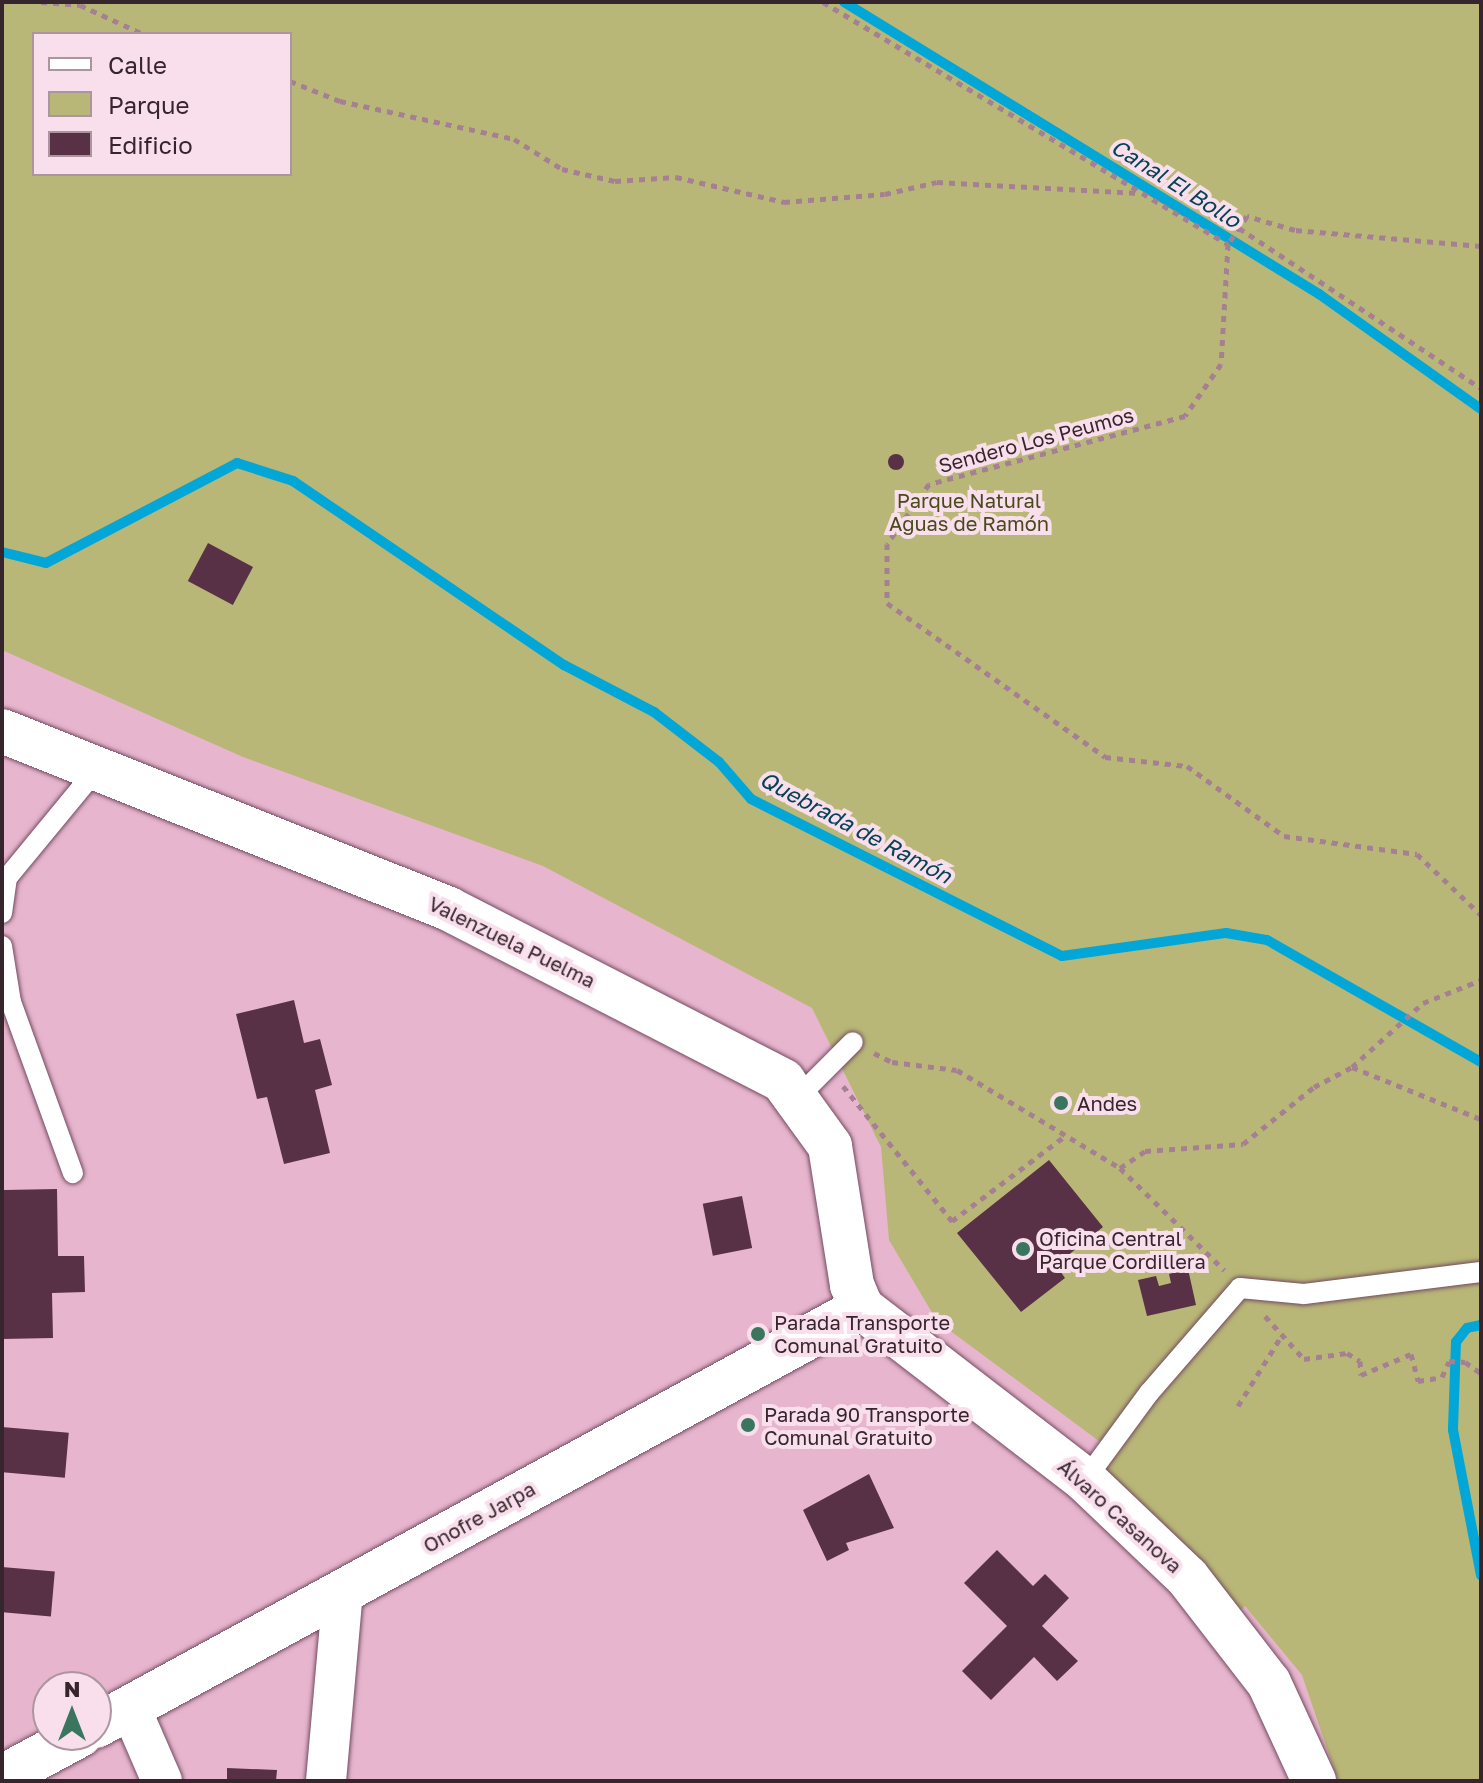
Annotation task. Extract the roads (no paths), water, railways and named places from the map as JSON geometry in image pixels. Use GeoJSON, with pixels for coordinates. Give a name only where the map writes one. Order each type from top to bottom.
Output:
{"type":"FeatureCollection","features":[{"type":"Feature","properties":{"kind":"street","name":"Valenzuela Puelma"},"geometry":{"type":"LineString","coordinates":[[2,731],[505,935],[765,1068],[813,1082],[838,1174],[852,1285],[862,1308]]}},
{"type":"Feature","properties":{"kind":"street","name":"Álvaro Casanova"},"geometry":{"type":"LineString","coordinates":[[862,1308],[1085,1480],[1187,1577],[1240,1640],[1293,1729],[1314,1781]]}},
{"type":"Feature","properties":{"kind":"street","name":"Onofre Jarpa"},"geometry":{"type":"LineString","coordinates":[[113,1717],[862,1308]]}},
{"type":"Feature","properties":{"kind":"street"},"geometry":{"type":"LineString","coordinates":[[326,1781],[343,1592]]}},
{"type":"Feature","properties":{"kind":"street"},"geometry":{"type":"LineString","coordinates":[[113,1717],[162,1781]]}},
{"type":"Feature","properties":{"kind":"street"},"geometry":{"type":"LineString","coordinates":[[2,1777],[50,1751]]}},
{"type":"Feature","properties":{"kind":"lane"},"geometry":{"type":"LineString","coordinates":[[2,913],[7,878],[97,769]]}},
{"type":"Feature","properties":{"kind":"lane"},"geometry":{"type":"LineString","coordinates":[[2,946],[11,1002],[73,1173]]}},
{"type":"Feature","properties":{"kind":"lane"},"geometry":{"type":"LineString","coordinates":[[813,1082],[853,1042]]}},
{"type":"Feature","properties":{"kind":"lane"},"geometry":{"type":"LineString","coordinates":[[1085,1480],[1149,1393],[1240,1288],[1273,1295],[1319,1293],[1481,1272]]}},
{"type":"Feature","properties":{"kind":"waterway","name":"Canal El Bollo"},"geometry":{"type":"LineString","coordinates":[[844,2],[1319,294],[1481,409]]}},
{"type":"Feature","properties":{"kind":"waterway","name":"Quebrada de Ramón"},"geometry":{"type":"LineString","coordinates":[[2,552],[46,563],[237,463],[293,481],[564,665],[654,712],[719,762],[751,799],[1062,956],[1226,933],[1267,940],[1481,1062]]}},
{"type":"Feature","properties":{"kind":"waterway","name":"Canal El Bollo"},"geometry":{"type":"LineString","coordinates":[[1481,1325],[1467,1328],[1456,1342],[1453,1430],[1481,1575]]}},
{"type":"Feature","properties":{"kind":"place","name":"Andes"},"geometry":{"type":"Point","coordinates":[1061,1103]}},
{"type":"Feature","properties":{"kind":"place","name":"Oficina Central Parque Cordillera"},"geometry":{"type":"Point","coordinates":[1023,1249]}},
{"type":"Feature","properties":{"kind":"place","name":"Parada Transporte Comunal Gratuito"},"geometry":{"type":"Point","coordinates":[758,1334]}},
{"type":"Feature","properties":{"kind":"place","name":"Parada 90 Transporte Comunal Gratuito"},"geometry":{"type":"Point","coordinates":[748,1425]}},
{"type":"Feature","properties":{"kind":"park label","name":"Parque Natural Aguas de Ramón"},"geometry":{"type":"Point","coordinates":[969,512]}}]}
